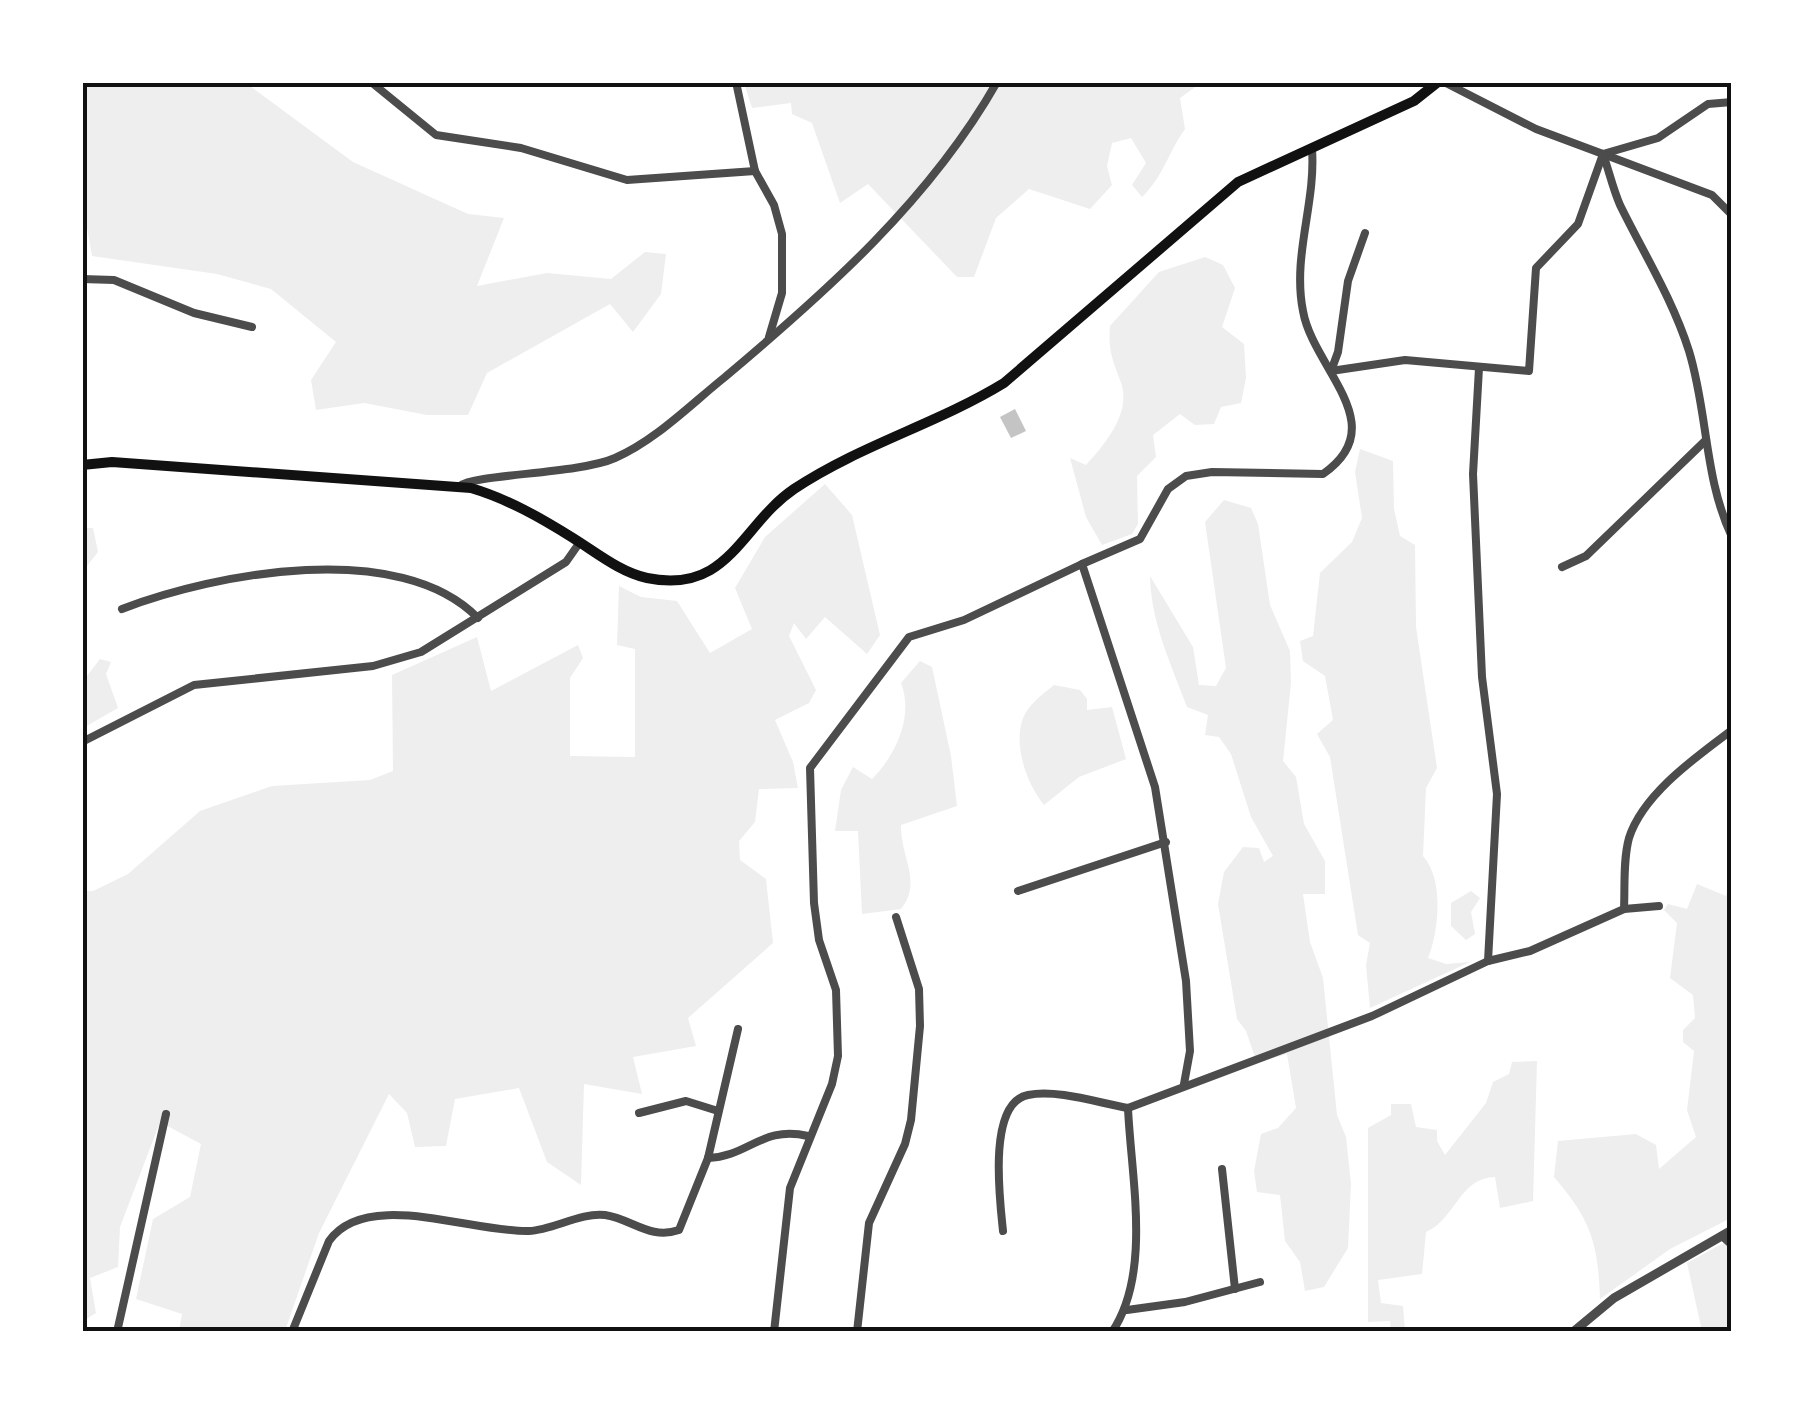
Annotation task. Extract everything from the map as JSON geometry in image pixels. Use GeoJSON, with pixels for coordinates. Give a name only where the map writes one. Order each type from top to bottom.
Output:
{"type":"FeatureCollection","features":[{"type":"Feature","properties":{"kind":"main road"},"geometry":{"type":"LineString","coordinates":[[82,465],[112,462],[460,486],[521,508],[625,571],[650,578],[682,580],[710,570],[736,552],[790,492],[876,444],[974,403],[1112,294],[1216,198],[1250,175],[1414,102],[1441,82]]}},
{"type":"Feature","properties":{"kind":"street"},"geometry":{"type":"LineString","coordinates":[[371,82],[436,135],[521,148],[626,180],[755,171]]}},
{"type":"Feature","properties":{"kind":"street"},"geometry":{"type":"LineString","coordinates":[[736,82],[755,171],[774,205],[786,265],[778,313],[768,341]]}},
{"type":"Feature","properties":{"kind":"street"},"geometry":{"type":"LineString","coordinates":[[460,486],[474,478],[569,472],[614,459],[654,436],[768,341],[938,174],[997,82]]}},
{"type":"Feature","properties":{"kind":"street"},"geometry":{"type":"LineString","coordinates":[[1441,82],[1536,129],[1712,195],[1732,215]]}},
{"type":"Feature","properties":{"kind":"street"},"geometry":{"type":"LineString","coordinates":[[1603,154],[1658,138],[1708,104],[1732,102]]}},
{"type":"Feature","properties":{"kind":"street"},"geometry":{"type":"LineString","coordinates":[[774,1332],[790,1188],[832,1084],[838,1038],[836,990],[817,932],[810,768],[908,637],[991,609],[1140,539],[1168,490],[1186,476],[1212,472],[1312,476],[1329,470],[1348,449],[1354,432],[1330,370],[1310,338],[1301,301],[1300,262],[1312,149]]}},
{"type":"Feature","properties":{"kind":"street"},"geometry":{"type":"LineString","coordinates":[[1330,370],[1406,360],[1529,371],[1536,268],[1578,224],[1603,154]]}},
{"type":"Feature","properties":{"kind":"street"},"geometry":{"type":"LineString","coordinates":[[1603,154],[1618,200],[1664,284],[1680,324],[1697,380],[1715,502],[1732,538]]}},
{"type":"Feature","properties":{"kind":"street"},"geometry":{"type":"LineString","coordinates":[[1330,370],[1338,352],[1348,281],[1365,233]]}},
{"type":"Feature","properties":{"kind":"street"},"geometry":{"type":"LineString","coordinates":[[82,278],[114,280],[194,313],[252,327]]}},
{"type":"Feature","properties":{"kind":"street"},"geometry":{"type":"LineString","coordinates":[[1479,368],[1473,474],[1482,671],[1497,824],[1488,961]]}},
{"type":"Feature","properties":{"kind":"street"},"geometry":{"type":"LineString","coordinates":[[1562,567],[1586,556],[1706,440]]}},
{"type":"Feature","properties":{"kind":"street"},"geometry":{"type":"LineString","coordinates":[[82,742],[194,686],[396,661],[433,646],[566,562],[580,542]]}},
{"type":"Feature","properties":{"kind":"street"},"geometry":{"type":"LineString","coordinates":[[1082,564],[1156,786],[1186,981],[1190,1051],[1184,1084]]}},
{"type":"Feature","properties":{"kind":"street"},"geometry":{"type":"LineString","coordinates":[[122,609],[202,582],[236,577],[374,573],[440,588],[478,618]]}},
{"type":"Feature","properties":{"kind":"street"},"geometry":{"type":"LineString","coordinates":[[1624,909],[1627,848],[1636,822],[1668,784],[1732,730]]}},
{"type":"Feature","properties":{"kind":"street"},"geometry":{"type":"LineString","coordinates":[[1018,891],[1166,842]]}},
{"type":"Feature","properties":{"kind":"street"},"geometry":{"type":"LineString","coordinates":[[1003,1231],[999,1165],[1004,1120],[1014,1102],[1028,1095],[1128,1108],[1372,1016],[1488,961],[1530,951],[1624,909],[1659,906]]}},
{"type":"Feature","properties":{"kind":"street"},"geometry":{"type":"LineString","coordinates":[[857,1332],[869,1223],[905,1144],[920,1026],[919,989],[896,917]]}},
{"type":"Feature","properties":{"kind":"street"},"geometry":{"type":"LineString","coordinates":[[292,1332],[329,1241],[337,1229],[358,1217],[391,1216],[531,1231],[604,1215],[666,1234],[683,1226],[708,1158],[738,1029]]}},
{"type":"Feature","properties":{"kind":"street"},"geometry":{"type":"LineString","coordinates":[[639,1113],[686,1100],[718,1112]]}},
{"type":"Feature","properties":{"kind":"street"},"geometry":{"type":"LineString","coordinates":[[1112,1332],[1127,1310],[1136,1272],[1128,1108]]}},
{"type":"Feature","properties":{"kind":"street"},"geometry":{"type":"LineString","coordinates":[[117,1332],[166,1114]]}},
{"type":"Feature","properties":{"kind":"street"},"geometry":{"type":"LineString","coordinates":[[708,1158],[726,1156],[768,1136],[792,1132],[808,1136]]}},
{"type":"Feature","properties":{"kind":"street"},"geometry":{"type":"LineString","coordinates":[[1222,1169],[1235,1289]]}},
{"type":"Feature","properties":{"kind":"street"},"geometry":{"type":"LineString","coordinates":[[1573,1332],[1614,1298],[1727,1233],[1732,1245]]}},
{"type":"Feature","properties":{"kind":"street"},"geometry":{"type":"LineString","coordinates":[[1127,1310],[1260,1282]]}},
{"type":"Feature","properties":{"kind":"shaded area"},"geometry":{"type":"Polygon","coordinates":[[[82,83],[246,83],[353,162],[468,214],[504,218],[477,286],[547,273],[611,279],[645,252],[666,254],[661,294],[633,332],[610,304],[487,373],[468,415],[427,415],[364,403],[316,410],[311,380],[336,342],[271,289],[217,274],[92,256],[83,205],[82,83]]]}},
{"type":"Feature","properties":{"kind":"shaded area"},"geometry":{"type":"Polygon","coordinates":[[[744,83],[1201,83],[1180,98],[1185,129],[1142,197],[1132,185],[1146,163],[1131,138],[1112,143],[1107,166],[1112,185],[1090,209],[1029,189],[996,218],[974,277],[957,277],[868,184],[840,203],[812,123],[792,114],[791,103],[752,108],[744,83]]]}},
{"type":"Feature","properties":{"kind":"shaded area"},"geometry":{"type":"Polygon","coordinates":[[[1205,257],[1223,265],[1235,288],[1222,327],[1244,344],[1246,378],[1241,403],[1221,407],[1214,424],[1195,425],[1180,414],[1153,435],[1156,457],[1137,476],[1138,524],[1132,534],[1102,545],[1086,517],[1070,458],[1086,465],[1109,437],[1120,415],[1123,392],[1111,354],[1110,326],[1159,272],[1205,257]]]}},
{"type":"Feature","properties":{"kind":"shaded area"},"geometry":{"type":"Polygon","coordinates":[[[1360,449],[1393,461],[1394,509],[1400,536],[1415,545],[1416,627],[1437,768],[1426,788],[1423,856],[1434,878],[1438,906],[1428,958],[1446,964],[1470,962],[1370,1008],[1366,965],[1370,943],[1358,935],[1330,757],[1317,734],[1333,720],[1325,676],[1303,661],[1300,641],[1313,636],[1320,573],[1352,542],[1362,518],[1355,472],[1360,449]]]}},
{"type":"Feature","properties":{"kind":"shaded area"},"geometry":{"type":"Polygon","coordinates":[[[825,484],[852,515],[880,635],[867,654],[825,617],[806,639],[794,623],[789,636],[816,690],[809,703],[775,720],[793,762],[798,788],[759,789],[755,822],[739,841],[740,860],[766,879],[773,943],[688,1018],[696,1046],[633,1057],[642,1094],[584,1084],[581,1185],[547,1162],[519,1088],[455,1099],[446,1146],[415,1147],[407,1113],[389,1094],[319,1233],[285,1331],[179,1331],[182,1314],[136,1299],[153,1219],[190,1197],[201,1144],[160,1122],[120,1227],[118,1267],[90,1278],[96,1313],[83,1321],[83,891],[93,891],[128,874],[200,811],[272,786],[370,780],[393,771],[392,675],[477,637],[491,691],[578,645],[583,658],[570,678],[570,756],[635,757],[635,649],[617,645],[619,586],[641,597],[677,601],[710,653],[752,629],[735,588],[765,537],[825,484]]]}},
{"type":"Feature","properties":{"kind":"shaded area"},"geometry":{"type":"Polygon","coordinates":[[[1224,500],[1251,508],[1258,524],[1270,605],[1290,651],[1291,683],[1283,761],[1296,777],[1304,824],[1325,861],[1325,894],[1303,894],[1310,942],[1323,978],[1337,1115],[1346,1137],[1351,1184],[1348,1248],[1324,1287],[1305,1291],[1300,1262],[1285,1241],[1280,1195],[1257,1192],[1254,1171],[1261,1134],[1278,1128],[1296,1108],[1287,1054],[1257,1063],[1246,1031],[1237,1019],[1218,904],[1224,872],[1243,847],[1259,848],[1264,862],[1273,856],[1251,817],[1231,754],[1219,737],[1205,735],[1208,715],[1187,707],[1163,643],[1151,593],[1150,576],[1193,647],[1199,685],[1216,686],[1226,668],[1205,522],[1224,500]]]}},
{"type":"Feature","properties":{"kind":"shaded area"},"geometry":{"type":"Polygon","coordinates":[[[83,528],[93,528],[98,552],[83,571],[83,528]]]}},
{"type":"Feature","properties":{"kind":"shaded area"},"geometry":{"type":"Polygon","coordinates":[[[100,659],[111,662],[106,674],[118,708],[83,728],[83,671],[87,676],[100,659]]]}},
{"type":"Feature","properties":{"kind":"shaded area"},"geometry":{"type":"Polygon","coordinates":[[[920,661],[932,667],[957,806],[901,825],[910,879],[907,899],[901,909],[862,914],[858,831],[835,831],[841,790],[853,767],[872,779],[888,759],[904,722],[901,683],[920,661]]]}},
{"type":"Feature","properties":{"kind":"shaded area"},"geometry":{"type":"Polygon","coordinates":[[[1054,685],[1080,690],[1087,699],[1087,710],[1112,707],[1126,759],[1079,777],[1044,805],[1024,765],[1020,732],[1027,710],[1054,685]]]}},
{"type":"Feature","properties":{"kind":"shaded area"},"geometry":{"type":"Polygon","coordinates":[[[1731,877],[1731,1218],[1670,1249],[1600,1299],[1590,1233],[1577,1206],[1554,1177],[1558,1141],[1636,1134],[1656,1145],[1659,1169],[1696,1137],[1687,1110],[1694,1051],[1683,1042],[1683,1030],[1695,1018],[1693,995],[1670,978],[1677,923],[1664,910],[1668,904],[1687,909],[1697,884],[1726,896],[1731,877]]]}},
{"type":"Feature","properties":{"kind":"shaded area"},"geometry":{"type":"Polygon","coordinates":[[[1471,891],[1480,898],[1471,912],[1475,934],[1466,940],[1451,926],[1451,903],[1471,891]]]}},
{"type":"Feature","properties":{"kind":"shaded area"},"geometry":{"type":"Polygon","coordinates":[[[1537,1061],[1533,1201],[1500,1208],[1495,1177],[1473,1184],[1444,1219],[1426,1232],[1422,1274],[1378,1280],[1381,1303],[1403,1306],[1405,1331],[1391,1331],[1390,1321],[1368,1322],[1368,1128],[1391,1115],[1391,1104],[1411,1104],[1416,1127],[1437,1130],[1437,1141],[1445,1155],[1486,1103],[1493,1082],[1509,1074],[1512,1062],[1537,1061]]]}},
{"type":"Feature","properties":{"kind":"shaded area"},"geometry":{"type":"Polygon","coordinates":[[[1731,1239],[1731,1331],[1702,1331],[1687,1263],[1731,1239]]]}},
{"type":"Feature","properties":{"kind":"building"},"geometry":{"type":"Polygon","coordinates":[[[1015,409],[1026,431],[1011,438],[1000,417],[1015,409]]]}}]}
